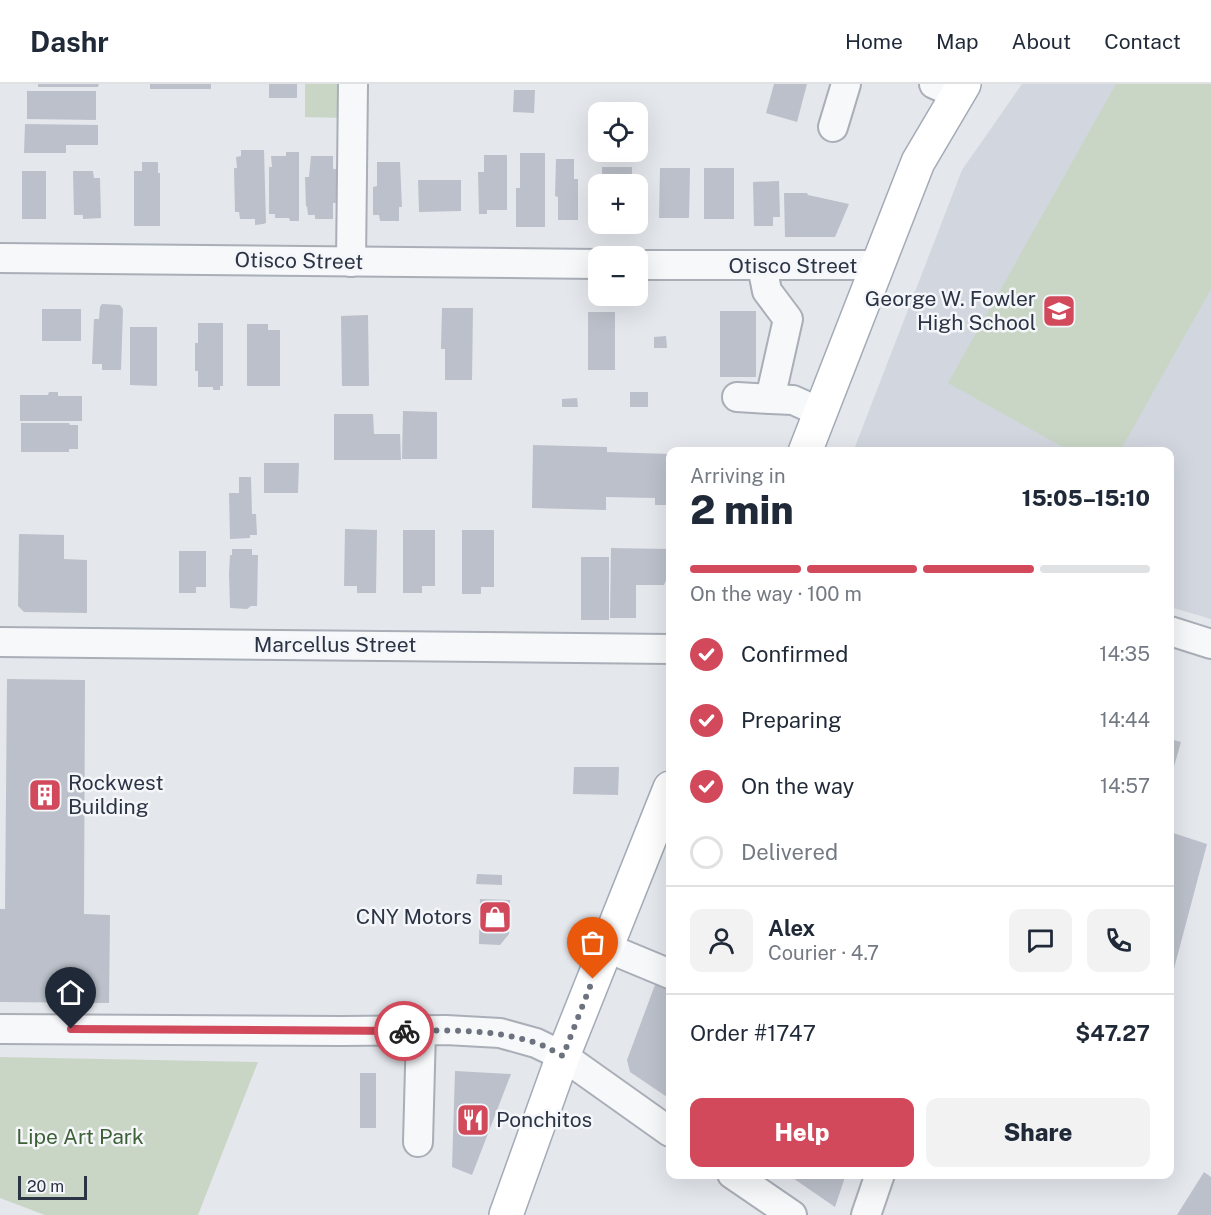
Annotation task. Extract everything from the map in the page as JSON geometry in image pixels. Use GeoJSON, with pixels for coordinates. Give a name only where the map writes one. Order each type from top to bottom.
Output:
{"type":"FeatureCollection","features":[{"type":"Feature","properties":{"kind":"main road"},"geometry":{"type":"LineString","coordinates":[[807,447],[918,162],[952,87]]}},
{"type":"Feature","properties":{"kind":"main road"},"geometry":{"type":"LineString","coordinates":[[506,1215],[563,1056],[666,798]]}},
{"type":"Feature","properties":{"kind":"street"},"geometry":{"type":"LineString","coordinates":[[351,261],[353,84]]}},
{"type":"Feature","properties":{"kind":"street"},"geometry":{"type":"LineString","coordinates":[[833,127],[846,84]]}},
{"type":"Feature","properties":{"kind":"street","name":"Otisco Street"},"geometry":{"type":"LineString","coordinates":[[0,258],[588,264]]}},
{"type":"Feature","properties":{"kind":"street","name":"Otisco Street"},"geometry":{"type":"LineString","coordinates":[[648,265],[877,265]]}},
{"type":"Feature","properties":{"kind":"street"},"geometry":{"type":"LineString","coordinates":[[762,266],[767,291],[788,319],[770,399]]}},
{"type":"Feature","properties":{"kind":"street"},"geometry":{"type":"LineString","coordinates":[[737,397],[793,400],[820,412]]}},
{"type":"Feature","properties":{"kind":"street"},"geometry":{"type":"LineString","coordinates":[[1174,632],[1211,644]]}},
{"type":"Feature","properties":{"kind":"street","name":"Marcellus Street"},"geometry":{"type":"LineString","coordinates":[[0,642],[666,649]]}},
{"type":"Feature","properties":{"kind":"street"},"geometry":{"type":"LineString","coordinates":[[605,947],[666,972]]}},
{"type":"Feature","properties":{"kind":"street"},"geometry":{"type":"LineString","coordinates":[[0,1029],[421,1030],[500,1033],[536,1042],[563,1056],[666,1129]]}},
{"type":"Feature","properties":{"kind":"street"},"geometry":{"type":"LineString","coordinates":[[418,1142],[421,1030]]}},
{"type":"Feature","properties":{"kind":"street"},"geometry":{"type":"LineString","coordinates":[[739,1179],[792,1215]]}},
{"type":"Feature","properties":{"kind":"street"},"geometry":{"type":"LineString","coordinates":[[866,1215],[878,1179]]}},
{"type":"Feature","properties":{"kind":"shaded area","name":"George W. Fowler High School"},"geometry":{"type":"Polygon","coordinates":[[[1022,84],[1211,84],[1211,619],[1174,608],[1174,447],[855,447],[962,170],[1022,84]]]}},
{"type":"Feature","properties":{"kind":"green space"},"geometry":{"type":"Polygon","coordinates":[[[305,84],[344,84],[343,118],[305,117],[305,84]]]}},
{"type":"Feature","properties":{"kind":"green space"},"geometry":{"type":"Polygon","coordinates":[[[1116,84],[1211,84],[1211,289],[1122,447],[1063,447],[948,383],[1116,84]]]}},
{"type":"Feature","properties":{"kind":"green space","name":"Lipe Art Park"},"geometry":{"type":"Polygon","coordinates":[[[0,1057],[258,1062],[198,1215],[45,1215],[0,1198],[0,1057]]]}},
{"type":"Feature","properties":{"kind":"building"},"geometry":{"type":"Polygon","coordinates":[[[38,84],[99,84],[98,87],[38,87],[38,84]]]}},
{"type":"Feature","properties":{"kind":"building"},"geometry":{"type":"Polygon","coordinates":[[[150,84],[211,84],[211,89],[150,89],[150,84]]]}},
{"type":"Feature","properties":{"kind":"building"},"geometry":{"type":"Polygon","coordinates":[[[269,84],[297,84],[297,98],[269,98],[269,84]]]}},
{"type":"Feature","properties":{"kind":"building"},"geometry":{"type":"Polygon","coordinates":[[[774,84],[807,84],[797,122],[766,113],[774,84]]]}},
{"type":"Feature","properties":{"kind":"building"},"geometry":{"type":"Polygon","coordinates":[[[514,90],[535,90],[534,113],[513,112],[514,90]]]}},
{"type":"Feature","properties":{"kind":"building"},"geometry":{"type":"Polygon","coordinates":[[[27,91],[96,91],[96,120],[27,119],[27,91]]]}},
{"type":"Feature","properties":{"kind":"building"},"geometry":{"type":"Polygon","coordinates":[[[25,124],[98,125],[98,145],[66,145],[66,153],[24,153],[25,124]]]}},
{"type":"Feature","properties":{"kind":"building"},"geometry":{"type":"Polygon","coordinates":[[[241,150],[264,150],[266,223],[263,224],[255,225],[255,219],[240,219],[239,212],[235,212],[234,168],[237,168],[236,157],[241,156],[241,150]]]}},
{"type":"Feature","properties":{"kind":"building"},"geometry":{"type":"Polygon","coordinates":[[[286,152],[299,152],[299,221],[275,218],[275,214],[269,214],[271,156],[286,156],[286,152]]]}},
{"type":"Feature","properties":{"kind":"building"},"geometry":{"type":"Polygon","coordinates":[[[520,153],[545,153],[545,227],[516,227],[516,188],[520,188],[520,153]]]}},
{"type":"Feature","properties":{"kind":"building"},"geometry":{"type":"Polygon","coordinates":[[[484,155],[507,155],[507,210],[487,210],[487,214],[479,214],[478,172],[484,172],[484,155]]]}},
{"type":"Feature","properties":{"kind":"building"},"geometry":{"type":"Polygon","coordinates":[[[311,156],[333,156],[333,169],[336,169],[337,203],[333,203],[333,219],[315,219],[315,215],[308,215],[305,177],[309,177],[311,156]]]}},
{"type":"Feature","properties":{"kind":"building"},"geometry":{"type":"Polygon","coordinates":[[[556,159],[574,159],[574,179],[578,179],[578,220],[558,220],[558,197],[555,196],[556,159]]]}},
{"type":"Feature","properties":{"kind":"building"},"geometry":{"type":"Polygon","coordinates":[[[142,162],[158,162],[160,226],[134,226],[134,171],[142,171],[142,162]]]}},
{"type":"Feature","properties":{"kind":"building"},"geometry":{"type":"Polygon","coordinates":[[[377,162],[400,162],[402,207],[399,207],[399,221],[380,221],[379,215],[373,215],[373,187],[377,186],[377,162]]]}},
{"type":"Feature","properties":{"kind":"building"},"geometry":{"type":"Polygon","coordinates":[[[602,167],[632,167],[632,174],[602,174],[602,167]]]}},
{"type":"Feature","properties":{"kind":"building"},"geometry":{"type":"Polygon","coordinates":[[[660,168],[690,168],[689,218],[659,218],[660,168]]]}},
{"type":"Feature","properties":{"kind":"building"},"geometry":{"type":"Polygon","coordinates":[[[704,168],[734,168],[734,219],[704,219],[704,168]]]}},
{"type":"Feature","properties":{"kind":"building"},"geometry":{"type":"Polygon","coordinates":[[[22,171],[46,171],[46,219],[22,219],[22,171]]]}},
{"type":"Feature","properties":{"kind":"building"},"geometry":{"type":"Polygon","coordinates":[[[73,171],[93,171],[94,178],[100,178],[101,218],[83,219],[83,215],[74,215],[73,171]]]}},
{"type":"Feature","properties":{"kind":"building"},"geometry":{"type":"Polygon","coordinates":[[[418,180],[461,180],[461,211],[419,212],[418,180]]]}},
{"type":"Feature","properties":{"kind":"building"},"geometry":{"type":"Polygon","coordinates":[[[779,181],[780,217],[773,217],[773,226],[754,226],[753,182],[779,181]]]}},
{"type":"Feature","properties":{"kind":"building"},"geometry":{"type":"Polygon","coordinates":[[[784,193],[807,193],[849,204],[835,237],[785,237],[784,193]]]}},
{"type":"Feature","properties":{"kind":"building"},"geometry":{"type":"Polygon","coordinates":[[[102,304],[120,305],[123,309],[121,370],[102,370],[102,364],[92,364],[94,319],[99,319],[102,304]]]}},
{"type":"Feature","properties":{"kind":"building"},"geometry":{"type":"Polygon","coordinates":[[[442,308],[473,308],[472,380],[445,380],[445,349],[441,349],[442,308]]]}},
{"type":"Feature","properties":{"kind":"building"},"geometry":{"type":"Polygon","coordinates":[[[42,309],[81,309],[81,341],[42,341],[42,309]]]}},
{"type":"Feature","properties":{"kind":"building"},"geometry":{"type":"Polygon","coordinates":[[[720,311],[756,311],[756,377],[720,377],[720,311]]]}},
{"type":"Feature","properties":{"kind":"building"},"geometry":{"type":"Polygon","coordinates":[[[588,312],[615,312],[615,370],[588,370],[588,312]]]}},
{"type":"Feature","properties":{"kind":"building"},"geometry":{"type":"Polygon","coordinates":[[[368,315],[369,386],[342,386],[341,316],[368,315]]]}},
{"type":"Feature","properties":{"kind":"building"},"geometry":{"type":"Polygon","coordinates":[[[198,323],[223,323],[223,386],[220,386],[220,390],[213,390],[213,387],[198,387],[198,371],[195,371],[195,343],[198,343],[198,323]]]}},
{"type":"Feature","properties":{"kind":"building"},"geometry":{"type":"Polygon","coordinates":[[[247,324],[268,324],[268,330],[280,330],[280,386],[247,386],[247,324]]]}},
{"type":"Feature","properties":{"kind":"building"},"geometry":{"type":"Polygon","coordinates":[[[130,327],[157,327],[157,386],[130,385],[130,327]]]}},
{"type":"Feature","properties":{"kind":"building"},"geometry":{"type":"Polygon","coordinates":[[[666,336],[667,348],[654,348],[654,337],[666,336]]]}},
{"type":"Feature","properties":{"kind":"building"},"geometry":{"type":"Polygon","coordinates":[[[49,392],[58,392],[58,396],[82,396],[82,421],[20,421],[20,395],[48,395],[49,392]]]}},
{"type":"Feature","properties":{"kind":"building"},"geometry":{"type":"Polygon","coordinates":[[[630,392],[648,392],[648,407],[630,407],[630,392]]]}},
{"type":"Feature","properties":{"kind":"building"},"geometry":{"type":"Polygon","coordinates":[[[577,398],[578,407],[562,407],[562,399],[577,398]]]}},
{"type":"Feature","properties":{"kind":"building"},"geometry":{"type":"Polygon","coordinates":[[[403,411],[437,412],[437,459],[402,459],[403,411]]]}},
{"type":"Feature","properties":{"kind":"building"},"geometry":{"type":"Polygon","coordinates":[[[334,414],[373,414],[374,434],[400,434],[401,460],[334,460],[334,414]]]}},
{"type":"Feature","properties":{"kind":"building"},"geometry":{"type":"Polygon","coordinates":[[[21,423],[78,425],[78,449],[69,449],[69,452],[21,452],[21,423]]]}},
{"type":"Feature","properties":{"kind":"building"},"geometry":{"type":"Polygon","coordinates":[[[533,445],[607,447],[607,452],[666,454],[666,505],[655,505],[655,498],[606,497],[606,510],[532,508],[533,445]]]}},
{"type":"Feature","properties":{"kind":"building"},"geometry":{"type":"Polygon","coordinates":[[[264,463],[299,463],[298,493],[264,493],[264,463]]]}},
{"type":"Feature","properties":{"kind":"building"},"geometry":{"type":"Polygon","coordinates":[[[239,477],[251,477],[252,514],[256,514],[257,535],[250,535],[250,538],[230,539],[229,493],[239,493],[239,477]]]}},
{"type":"Feature","properties":{"kind":"building"},"geometry":{"type":"Polygon","coordinates":[[[345,529],[377,530],[376,593],[357,593],[357,586],[344,586],[345,529]]]}},
{"type":"Feature","properties":{"kind":"building"},"geometry":{"type":"Polygon","coordinates":[[[403,530],[435,530],[435,586],[422,586],[422,593],[403,593],[403,530]]]}},
{"type":"Feature","properties":{"kind":"building"},"geometry":{"type":"Polygon","coordinates":[[[462,530],[494,530],[494,587],[481,587],[481,594],[462,594],[462,530]]]}},
{"type":"Feature","properties":{"kind":"building"},"geometry":{"type":"Polygon","coordinates":[[[19,534],[64,535],[64,559],[87,560],[87,613],[24,612],[18,606],[19,534]]]}},
{"type":"Feature","properties":{"kind":"building"},"geometry":{"type":"Polygon","coordinates":[[[611,548],[666,549],[664,585],[636,585],[636,618],[610,618],[611,548]]]}},
{"type":"Feature","properties":{"kind":"building"},"geometry":{"type":"Polygon","coordinates":[[[232,549],[252,549],[252,555],[258,555],[257,606],[247,609],[230,608],[229,574],[232,549]]]}},
{"type":"Feature","properties":{"kind":"building"},"geometry":{"type":"Polygon","coordinates":[[[179,551],[206,551],[206,587],[196,587],[196,593],[179,593],[179,551]]]}},
{"type":"Feature","properties":{"kind":"building"},"geometry":{"type":"Polygon","coordinates":[[[581,557],[609,557],[609,620],[581,620],[581,557]]]}},
{"type":"Feature","properties":{"kind":"building","name":"Rockwest Building"},"geometry":{"type":"Polygon","coordinates":[[[7,679],[85,680],[84,914],[110,915],[109,1003],[0,1002],[0,909],[5,909],[7,679]]]}},
{"type":"Feature","properties":{"kind":"building"},"geometry":{"type":"Polygon","coordinates":[[[1174,740],[1181,742],[1174,766],[1174,740]]]}},
{"type":"Feature","properties":{"kind":"building"},"geometry":{"type":"Polygon","coordinates":[[[574,767],[619,767],[618,795],[573,794],[574,767]]]}},
{"type":"Feature","properties":{"kind":"building"},"geometry":{"type":"Polygon","coordinates":[[[1174,833],[1207,844],[1174,969],[1174,833]]]}},
{"type":"Feature","properties":{"kind":"building"},"geometry":{"type":"Polygon","coordinates":[[[477,874],[502,875],[502,885],[476,884],[477,874]]]}},
{"type":"Feature","properties":{"kind":"building","name":"CNY Motors"},"geometry":{"type":"Polygon","coordinates":[[[480,899],[510,900],[509,934],[500,945],[479,944],[480,899]]]}},
{"type":"Feature","properties":{"kind":"building"},"geometry":{"type":"Polygon","coordinates":[[[658,977],[666,980],[666,1096],[630,1072],[627,1060],[658,977]]]}},
{"type":"Feature","properties":{"kind":"building","name":"Ponchitos"},"geometry":{"type":"Polygon","coordinates":[[[455,1071],[511,1074],[472,1175],[452,1167],[455,1071]]]}},
{"type":"Feature","properties":{"kind":"building"},"geometry":{"type":"Polygon","coordinates":[[[360,1073],[376,1073],[376,1128],[360,1128],[360,1073]]]}},
{"type":"Feature","properties":{"kind":"building"},"geometry":{"type":"Polygon","coordinates":[[[1204,1172],[1211,1177],[1211,1215],[1177,1215],[1204,1172]]]}},
{"type":"Feature","properties":{"kind":"building"},"geometry":{"type":"Polygon","coordinates":[[[794,1179],[844,1179],[835,1207],[794,1179]]]}},
{"type":"Feature","properties":{"kind":"way so far"},"geometry":{"type":"LineString","coordinates":[[404,1031],[446,1030],[500,1033],[536,1042],[563,1056],[593,979]]}},
{"type":"Feature","properties":{"kind":"place","name":"George W. Fowler High School"},"geometry":{"type":"Point","coordinates":[1059,311]}},
{"type":"Feature","properties":{"kind":"place","name":"Rockwest Building"},"geometry":{"type":"Point","coordinates":[45,795]}},
{"type":"Feature","properties":{"kind":"place","name":"CNY Motors"},"geometry":{"type":"Point","coordinates":[495,917]}},
{"type":"Feature","properties":{"kind":"place","name":"Ponchitos"},"geometry":{"type":"Point","coordinates":[473,1120]}},
{"type":"Feature","properties":{"kind":"route"},"geometry":{"type":"LineString","coordinates":[[71,1029],[404,1031]]}}]}
